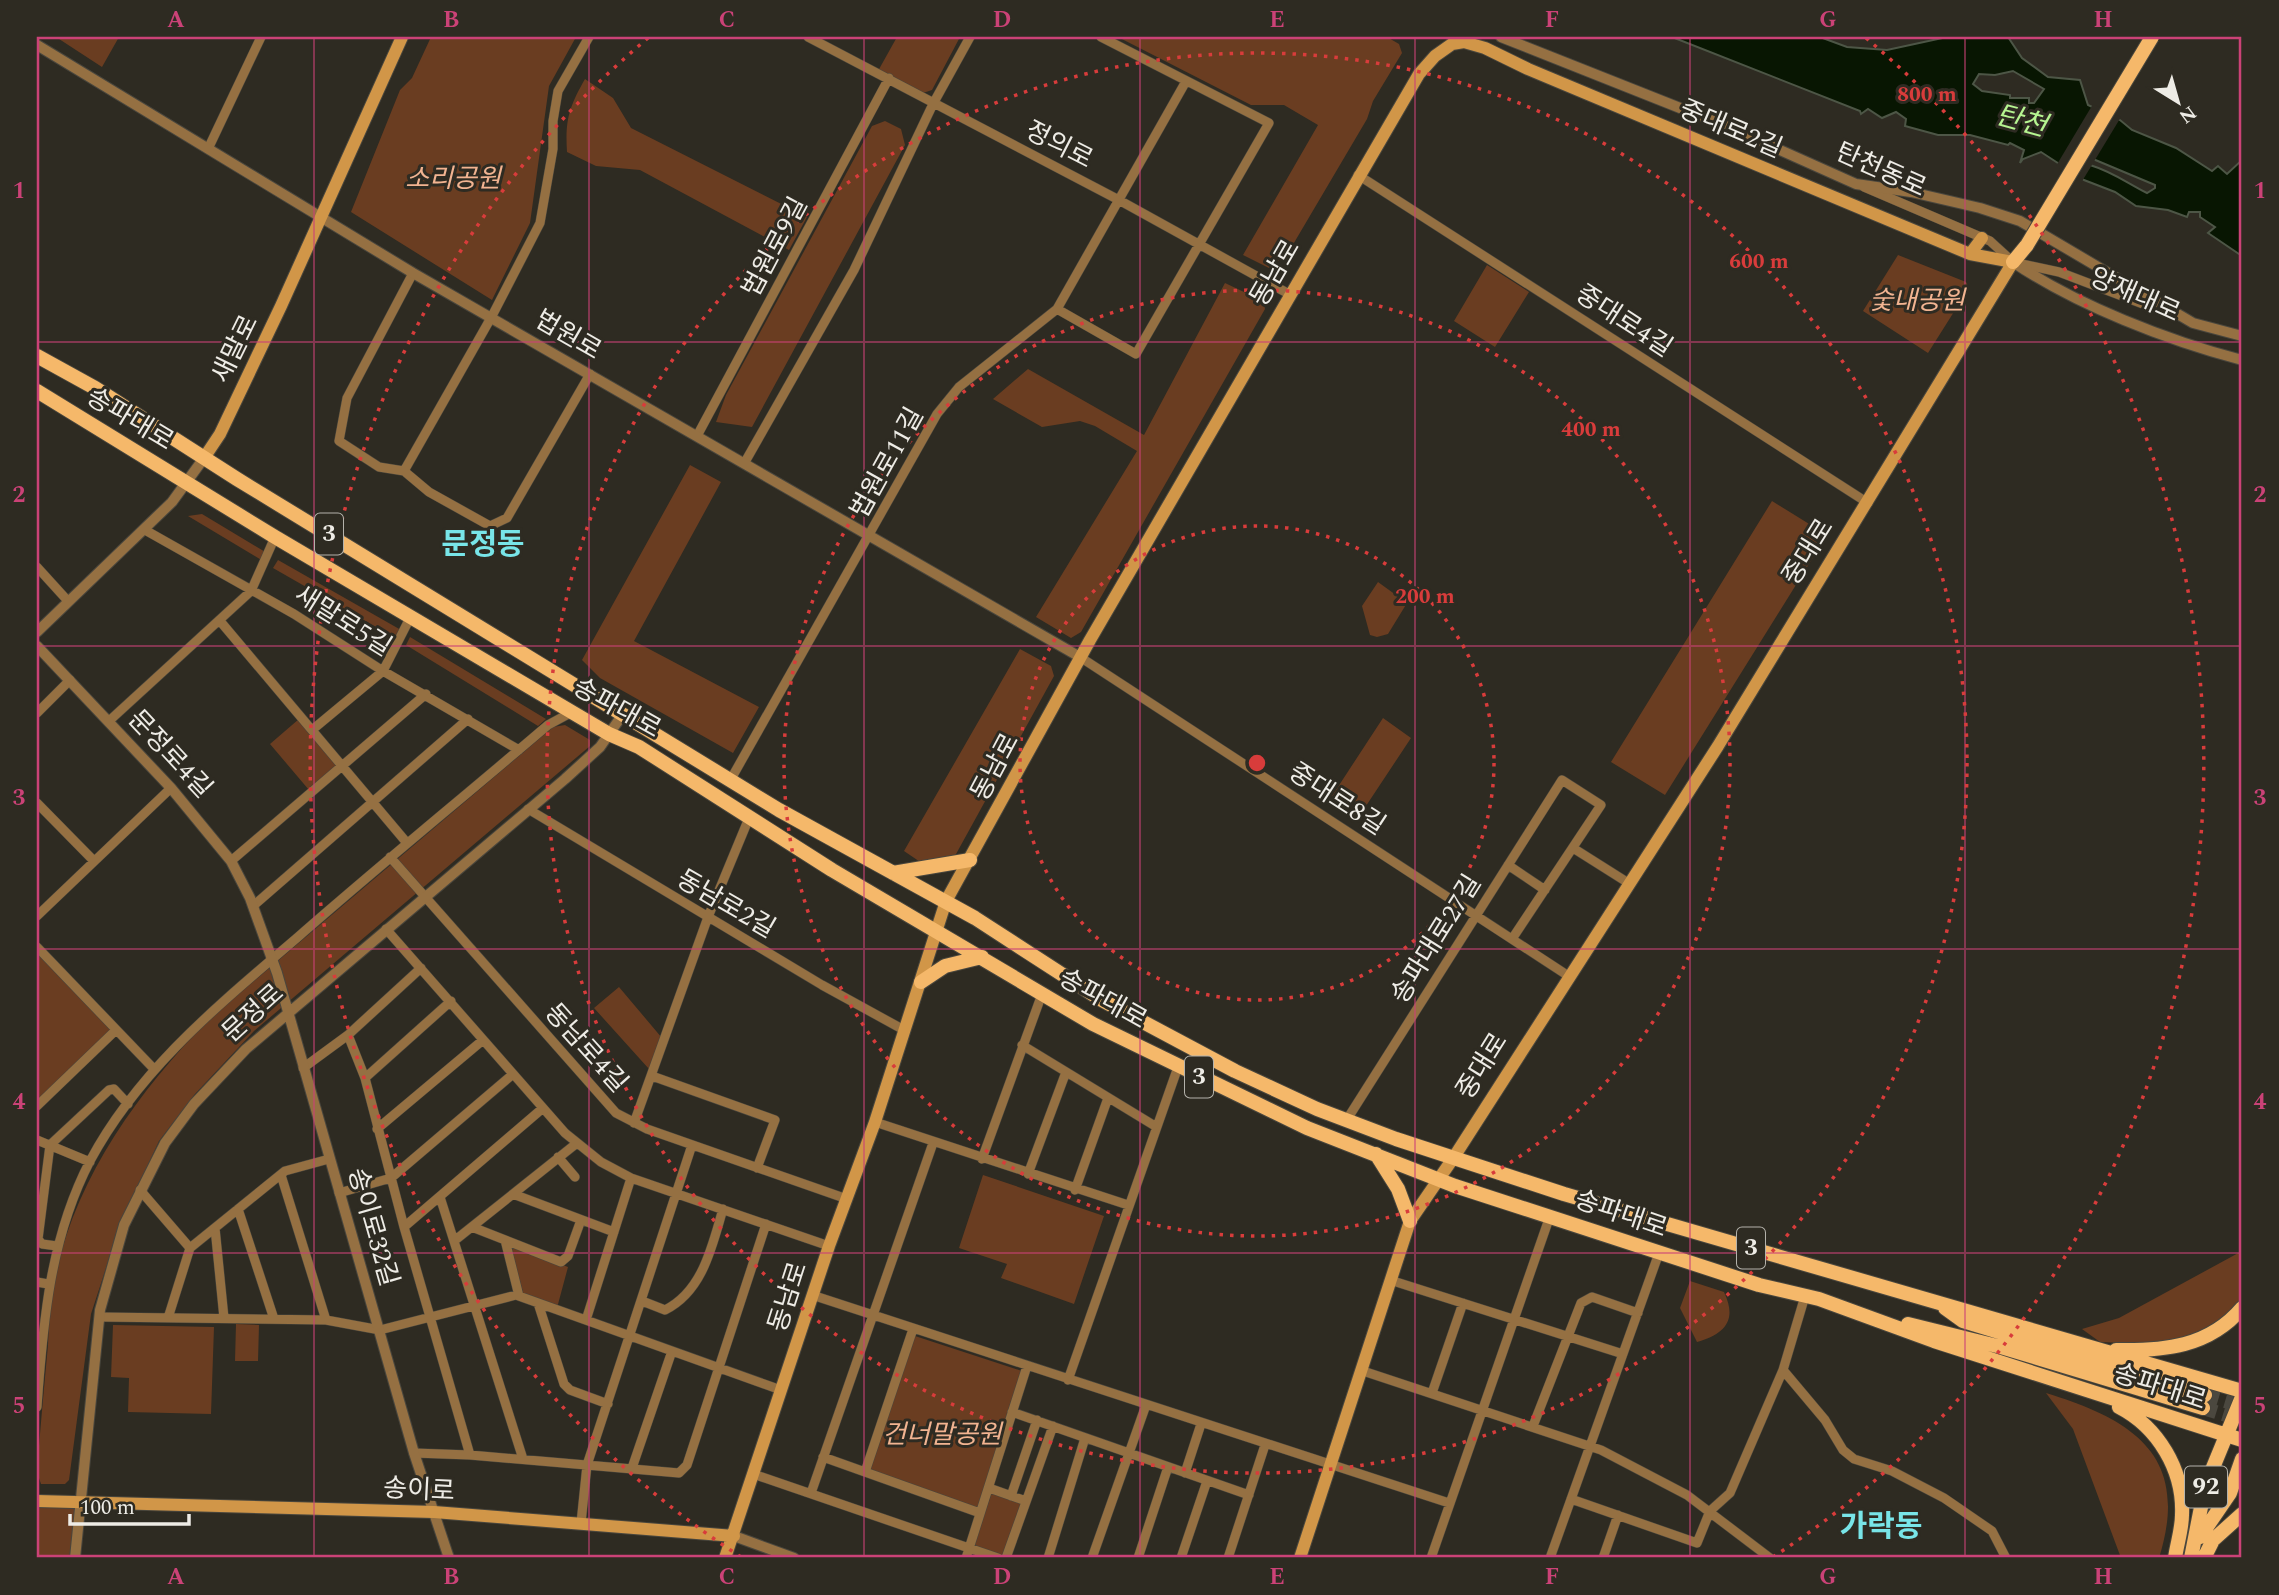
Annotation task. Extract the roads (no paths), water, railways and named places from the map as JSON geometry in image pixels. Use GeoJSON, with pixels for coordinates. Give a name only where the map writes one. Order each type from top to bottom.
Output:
{"type":"FeatureCollection","features":[{"type":"Feature","properties":{"kind":"main road","name":"새말로"},"geometry":{"type":"LineString","coordinates":[[204,458],[220,434],[402,37]]}},
{"type":"Feature","properties":{"kind":"main road","name":"중대로"},"geometry":{"type":"LineString","coordinates":[[1304,1557],[1410,1221],[1630,884],[1868,503],[2152,37]]}},
{"type":"Feature","properties":{"kind":"main road","name":"중대로2길"},"geometry":{"type":"LineString","coordinates":[[1435,56],[1452,44],[1474,43],[1970,254],[2013,262]]}},
{"type":"Feature","properties":{"kind":"main road","name":"동남로"},"geometry":{"type":"LineString","coordinates":[[725,1558],[812,1295],[875,1122],[946,901],[1080,657],[1289,294],[1419,74],[1435,56]]}},
{"type":"Feature","properties":{"kind":"main road"},"geometry":{"type":"LineString","coordinates":[[1970,254],[1982,238]]}},
{"type":"Feature","properties":{"kind":"main road","name":"송파대로"},"geometry":{"type":"LineString","coordinates":[[37,356],[95,388],[204,458],[779,810],[946,901],[1100,999],[1195,1052],[1346,1121],[1564,1194],[2091,1348],[2207,1395]]}},
{"type":"Feature","properties":{"kind":"main road","name":"송파대로"},"geometry":{"type":"LineString","coordinates":[[37,391],[275,537],[609,734],[639,747],[910,918],[982,957],[1042,994],[1178,1067],[1307,1128],[1438,1180],[1759,1285],[1883,1320],[1934,1341],[2242,1440]]}},
{"type":"Feature","properties":{"kind":"main road"},"geometry":{"type":"LineString","coordinates":[[893,873],[970,860]]}},
{"type":"Feature","properties":{"kind":"main road"},"geometry":{"type":"LineString","coordinates":[[921,982],[945,966],[982,957]]}},
{"type":"Feature","properties":{"kind":"main road"},"geometry":{"type":"LineString","coordinates":[[1376,1154],[1398,1189],[1410,1221]]}},
{"type":"Feature","properties":{"kind":"main road","name":"3"},"geometry":{"type":"LineString","coordinates":[[1937,1303],[1963,1321],[2207,1395]]}},
{"type":"Feature","properties":{"kind":"main road"},"geometry":{"type":"LineString","coordinates":[[2091,1348],[2172,1349],[2197,1341],[2217,1330],[2242,1308]]}},
{"type":"Feature","properties":{"kind":"main road","name":"3"},"geometry":{"type":"LineString","coordinates":[[1883,1320],[1945,1331],[2207,1395]]}},
{"type":"Feature","properties":{"kind":"main road"},"geometry":{"type":"LineString","coordinates":[[2082,1388],[2136,1416],[2160,1440],[2181,1490],[2182,1516],[2175,1558]]}},
{"type":"Feature","properties":{"kind":"main road"},"geometry":{"type":"LineString","coordinates":[[2207,1395],[2242,1391]]}},
{"type":"Feature","properties":{"kind":"main road"},"geometry":{"type":"LineString","coordinates":[[2196,1424],[2204,1420],[2214,1393],[2207,1395]]}},
{"type":"Feature","properties":{"kind":"main road","name":"92"},"geometry":{"type":"LineString","coordinates":[[2191,1558],[2197,1542],[2205,1488],[2242,1397]]}},
{"type":"Feature","properties":{"kind":"main road","name":"92"},"geometry":{"type":"LineString","coordinates":[[2197,1542],[2230,1493],[2242,1459]]}},
{"type":"Feature","properties":{"kind":"main road","name":"송이로"},"geometry":{"type":"LineString","coordinates":[[37,1501],[434,1512],[734,1536]]}},
{"type":"Feature","properties":{"kind":"main road"},"geometry":{"type":"LineString","coordinates":[[2204,1558],[2213,1540],[2242,1514]]}},
{"type":"Feature","properties":{"kind":"street"},"geometry":{"type":"LineString","coordinates":[[208,149],[261,37]]}},
{"type":"Feature","properties":{"kind":"street"},"geometry":{"type":"LineString","coordinates":[[404,471],[492,316],[540,223],[554,149],[553,121],[558,92],[589,37]]}},
{"type":"Feature","properties":{"kind":"street","name":"정의로"},"geometry":{"type":"LineString","coordinates":[[808,37],[1117,199],[1199,247],[1289,294]]}},
{"type":"Feature","properties":{"kind":"street"},"geometry":{"type":"LineString","coordinates":[[745,462],[853,270],[933,103],[970,37]]}},
{"type":"Feature","properties":{"kind":"street"},"geometry":{"type":"LineString","coordinates":[[1057,309],[1136,354],[1269,123],[1185,83],[1101,37]]}},
{"type":"Feature","properties":{"kind":"street","name":"탄천동로"},"geometry":{"type":"LineString","coordinates":[[1501,37],[1733,129],[1982,238],[2013,262],[2059,272],[2193,323],[2242,336]]}},
{"type":"Feature","properties":{"kind":"street","name":"법원로"},"geometry":{"type":"LineString","coordinates":[[37,45],[413,273],[871,534],[1080,657]]}},
{"type":"Feature","properties":{"kind":"street","name":"법원로9길"},"geometry":{"type":"LineString","coordinates":[[697,436],[889,78]]}},
{"type":"Feature","properties":{"kind":"street","name":"법원로11길"},"geometry":{"type":"LineString","coordinates":[[731,779],[937,414],[959,387],[1057,309],[1185,83]]}},
{"type":"Feature","properties":{"kind":"street","name":"중대로4길"},"geometry":{"type":"LineString","coordinates":[[1358,175],[1868,503]]}},
{"type":"Feature","properties":{"kind":"street"},"geometry":{"type":"LineString","coordinates":[[1856,184],[1945,200],[2020,222],[2047,234],[2193,323]]}},
{"type":"Feature","properties":{"kind":"street","name":"양재대로"},"geometry":{"type":"LineString","coordinates":[[2013,262],[2030,274],[2111,313],[2190,347],[2242,360]]}},
{"type":"Feature","properties":{"kind":"street"},"geometry":{"type":"LineString","coordinates":[[413,273],[347,398],[339,441],[379,467],[404,471],[429,492],[490,526],[507,518],[590,374]]}},
{"type":"Feature","properties":{"kind":"street","name":"새말로"},"geometry":{"type":"LineString","coordinates":[[37,632],[67,600],[145,530],[204,458]]}},
{"type":"Feature","properties":{"kind":"street","name":"새말로5길"},"geometry":{"type":"LineString","coordinates":[[145,530],[293,614],[383,671],[519,750]]}},
{"type":"Feature","properties":{"kind":"street"},"geometry":{"type":"LineString","coordinates":[[109,721],[251,591],[275,537]]}},
{"type":"Feature","properties":{"kind":"street"},"geometry":{"type":"LineString","coordinates":[[37,567],[67,600]]}},
{"type":"Feature","properties":{"kind":"street"},"geometry":{"type":"LineString","coordinates":[[312,730],[383,671],[411,616]]}},
{"type":"Feature","properties":{"kind":"street"},"geometry":{"type":"LineString","coordinates":[[220,621],[407,842]]}},
{"type":"Feature","properties":{"kind":"street","name":"문정로4길"},"geometry":{"type":"LineString","coordinates":[[37,646],[171,788],[231,861],[253,906],[287,1014]]}},
{"type":"Feature","properties":{"kind":"street","name":"중대로8길"},"geometry":{"type":"LineString","coordinates":[[1080,657],[1570,977]]}},
{"type":"Feature","properties":{"kind":"street"},"geometry":{"type":"LineString","coordinates":[[37,713],[70,680]]}},
{"type":"Feature","properties":{"kind":"street"},"geometry":{"type":"LineString","coordinates":[[231,861],[426,694]]}},
{"type":"Feature","properties":{"kind":"street"},"geometry":{"type":"LineString","coordinates":[[37,1407],[48,1284],[57,1246],[90,1162],[154,1069],[204,1018],[407,842],[548,725],[572,712]]}},
{"type":"Feature","properties":{"kind":"street","name":"문정로"},"geometry":{"type":"LineString","coordinates":[[75,1558],[100,1317],[109,1272],[124,1225],[157,1156],[194,1104],[246,1049],[600,747],[623,714]]}},
{"type":"Feature","properties":{"kind":"street"},"geometry":{"type":"LineString","coordinates":[[253,906],[468,719]]}},
{"type":"Feature","properties":{"kind":"street","name":"송파대로27길"},"geometry":{"type":"LineString","coordinates":[[1346,1121],[1562,780],[1601,806],[1573,848]]}},
{"type":"Feature","properties":{"kind":"street"},"geometry":{"type":"LineString","coordinates":[[37,916],[171,788]]}},
{"type":"Feature","properties":{"kind":"street"},"geometry":{"type":"LineString","coordinates":[[37,803],[94,861]]}},
{"type":"Feature","properties":{"kind":"street","name":"동남로2길"},"geometry":{"type":"LineString","coordinates":[[528,809],[904,1030]]}},
{"type":"Feature","properties":{"kind":"street"},"geometry":{"type":"LineString","coordinates":[[634,1124],[708,917],[749,818]]}},
{"type":"Feature","properties":{"kind":"street"},"geometry":{"type":"LineString","coordinates":[[1512,939],[1573,848],[1630,884]]}},
{"type":"Feature","properties":{"kind":"street"},"geometry":{"type":"LineString","coordinates":[[390,857],[426,895]]}},
{"type":"Feature","properties":{"kind":"street"},"geometry":{"type":"LineString","coordinates":[[1508,865],[1545,890]]}},
{"type":"Feature","properties":{"kind":"street","name":"동남로4길"},"geometry":{"type":"LineString","coordinates":[[426,895],[604,1102],[634,1124],[847,1199]]}},
{"type":"Feature","properties":{"kind":"street"},"geometry":{"type":"LineString","coordinates":[[386,929],[543,1108],[577,1143],[615,1172],[829,1246]]}},
{"type":"Feature","properties":{"kind":"street"},"geometry":{"type":"LineString","coordinates":[[37,947],[154,1069]]}},
{"type":"Feature","properties":{"kind":"street"},"geometry":{"type":"LineString","coordinates":[[303,1068],[348,1035],[421,968]]}},
{"type":"Feature","properties":{"kind":"street"},"geometry":{"type":"LineString","coordinates":[[982,1159],[1021,1045],[1042,994]]}},
{"type":"Feature","properties":{"kind":"street"},"geometry":{"type":"LineString","coordinates":[[365,1078],[451,1002]]}},
{"type":"Feature","properties":{"kind":"street","name":"송이로32길"},"geometry":{"type":"LineString","coordinates":[[287,1014],[414,1453],[449,1558]]}},
{"type":"Feature","properties":{"kind":"street"},"geometry":{"type":"LineString","coordinates":[[37,1106],[116,1030]]}},
{"type":"Feature","properties":{"kind":"street"},"geometry":{"type":"LineString","coordinates":[[348,1035],[365,1078],[404,1227],[470,1455]]}},
{"type":"Feature","properties":{"kind":"street"},"geometry":{"type":"LineString","coordinates":[[377,1129],[484,1040]]}},
{"type":"Feature","properties":{"kind":"street"},"geometry":{"type":"LineString","coordinates":[[1021,1045],[1155,1126]]}},
{"type":"Feature","properties":{"kind":"street"},"geometry":{"type":"LineString","coordinates":[[1068,1380],[1155,1126],[1178,1067]]}},
{"type":"Feature","properties":{"kind":"street"},"geometry":{"type":"LineString","coordinates":[[1028,1174],[1066,1072]]}},
{"type":"Feature","properties":{"kind":"street"},"geometry":{"type":"LineString","coordinates":[[339,1194],[391,1178],[513,1074]]}},
{"type":"Feature","properties":{"kind":"street"},"geometry":{"type":"LineString","coordinates":[[652,1076],[775,1120],[757,1168]]}},
{"type":"Feature","properties":{"kind":"street"},"geometry":{"type":"LineString","coordinates":[[57,1246],[43,1244],[38,1239],[50,1145],[109,1090],[114,1088],[128,1104]]}},
{"type":"Feature","properties":{"kind":"street"},"geometry":{"type":"LineString","coordinates":[[1075,1190],[1108,1098]]}},
{"type":"Feature","properties":{"kind":"street"},"geometry":{"type":"LineString","coordinates":[[404,1227],[543,1108]]}},
{"type":"Feature","properties":{"kind":"street"},"geometry":{"type":"LineString","coordinates":[[875,1122],[1075,1190],[1128,1205]]}},
{"type":"Feature","properties":{"kind":"street"},"geometry":{"type":"LineString","coordinates":[[37,1140],[90,1162]]}},
{"type":"Feature","properties":{"kind":"street"},"geometry":{"type":"LineString","coordinates":[[454,1241],[577,1143]]}},
{"type":"Feature","properties":{"kind":"street"},"geometry":{"type":"LineString","coordinates":[[811,1493],[933,1143]]}},
{"type":"Feature","properties":{"kind":"street"},"geometry":{"type":"LineString","coordinates":[[581,1523],[587,1465],[692,1145]]}},
{"type":"Feature","properties":{"kind":"street"},"geometry":{"type":"LineString","coordinates":[[558,1157],[575,1177]]}},
{"type":"Feature","properties":{"kind":"street"},"geometry":{"type":"LineString","coordinates":[[168,1318],[190,1248],[281,1175],[329,1159]]}},
{"type":"Feature","properties":{"kind":"street"},"geometry":{"type":"LineString","coordinates":[[281,1175],[326,1320]]}},
{"type":"Feature","properties":{"kind":"street"},"geometry":{"type":"LineString","coordinates":[[586,1320],[631,1178]]}},
{"type":"Feature","properties":{"kind":"street"},"geometry":{"type":"LineString","coordinates":[[140,1190],[190,1248]]}},
{"type":"Feature","properties":{"kind":"street"},"geometry":{"type":"LineString","coordinates":[[513,1194],[614,1232]]}},
{"type":"Feature","properties":{"kind":"street"},"geometry":{"type":"LineString","coordinates":[[440,1197],[523,1459]]}},
{"type":"Feature","properties":{"kind":"street"},"geometry":{"type":"LineString","coordinates":[[238,1209],[274,1319]]}},
{"type":"Feature","properties":{"kind":"street"},"geometry":{"type":"LineString","coordinates":[[642,1300],[665,1310],[677,1304],[707,1262],[723,1209]]}},
{"type":"Feature","properties":{"kind":"street"},"geometry":{"type":"LineString","coordinates":[[1430,1558],[1549,1216]]}},
{"type":"Feature","properties":{"kind":"street"},"geometry":{"type":"LineString","coordinates":[[472,1227],[561,1262],[568,1256],[581,1220]]}},
{"type":"Feature","properties":{"kind":"street"},"geometry":{"type":"LineString","coordinates":[[414,1453],[523,1459],[679,1473],[687,1465],[766,1224]]}},
{"type":"Feature","properties":{"kind":"street"},"geometry":{"type":"LineString","coordinates":[[215,1228],[224,1318]]}},
{"type":"Feature","properties":{"kind":"street"},"geometry":{"type":"LineString","coordinates":[[505,1240],[519,1296]]}},
{"type":"Feature","properties":{"kind":"street"},"geometry":{"type":"LineString","coordinates":[[1550,1558],[1659,1253]]}},
{"type":"Feature","properties":{"kind":"street"},"geometry":{"type":"LineString","coordinates":[[1390,1280],[1623,1354]]}},
{"type":"Feature","properties":{"kind":"street"},"geometry":{"type":"LineString","coordinates":[[37,1282],[48,1284]]}},
{"type":"Feature","properties":{"kind":"street"},"geometry":{"type":"LineString","coordinates":[[812,1295],[1449,1503]]}},
{"type":"Feature","properties":{"kind":"street"},"geometry":{"type":"LineString","coordinates":[[100,1317],[326,1320],[380,1329],[519,1296],[781,1390]]}},
{"type":"Feature","properties":{"kind":"street"},"geometry":{"type":"LineString","coordinates":[[1571,1499],[1697,1543],[1710,1511],[1730,1493],[1783,1370],[1805,1296]]}},
{"type":"Feature","properties":{"kind":"street"},"geometry":{"type":"LineString","coordinates":[[1533,1426],[1581,1303],[1592,1297],[1638,1313]]}},
{"type":"Feature","properties":{"kind":"street"},"geometry":{"type":"LineString","coordinates":[[538,1303],[564,1384],[570,1390],[608,1404]]}},
{"type":"Feature","properties":{"kind":"street"},"geometry":{"type":"LineString","coordinates":[[1432,1393],[1463,1303]]}},
{"type":"Feature","properties":{"kind":"street"},"geometry":{"type":"LineString","coordinates":[[865,1472],[913,1329]]}},
{"type":"Feature","properties":{"kind":"street"},"geometry":{"type":"LineString","coordinates":[[632,1468],[672,1351]]}},
{"type":"Feature","properties":{"kind":"street"},"geometry":{"type":"LineString","coordinates":[[966,1558],[1027,1366]]}},
{"type":"Feature","properties":{"kind":"street"},"geometry":{"type":"LineString","coordinates":[[1783,1370],[1825,1420],[1843,1450],[1854,1459],[1892,1471],[1944,1498],[1992,1531],[2006,1558]]}},
{"type":"Feature","properties":{"kind":"street"},"geometry":{"type":"LineString","coordinates":[[1363,1371],[1590,1446],[1649,1474],[1710,1511],[1770,1558]]}},
{"type":"Feature","properties":{"kind":"street"},"geometry":{"type":"LineString","coordinates":[[1092,1558],[1146,1405]]}},
{"type":"Feature","properties":{"kind":"street"},"geometry":{"type":"LineString","coordinates":[[1013,1412],[1249,1495]]}},
{"type":"Feature","properties":{"kind":"street"},"geometry":{"type":"LineString","coordinates":[[1011,1496],[1037,1420]]}},
{"type":"Feature","properties":{"kind":"street"},"geometry":{"type":"LineString","coordinates":[[1185,1473],[1200,1423]]}},
{"type":"Feature","properties":{"kind":"street"},"geometry":{"type":"LineString","coordinates":[[1006,1558],[1053,1426]]}},
{"type":"Feature","properties":{"kind":"street"},"geometry":{"type":"LineString","coordinates":[[1048,1558],[1086,1438]]}},
{"type":"Feature","properties":{"kind":"street"},"geometry":{"type":"LineString","coordinates":[[1228,1558],[1265,1445]]}},
{"type":"Feature","properties":{"kind":"street"},"geometry":{"type":"LineString","coordinates":[[823,1457],[980,1513]]}},
{"type":"Feature","properties":{"kind":"street"},"geometry":{"type":"LineString","coordinates":[[1138,1558],[1168,1467]]}},
{"type":"Feature","properties":{"kind":"street"},"geometry":{"type":"LineString","coordinates":[[753,1474],[998,1558]]}},
{"type":"Feature","properties":{"kind":"street"},"geometry":{"type":"LineString","coordinates":[[1181,1558],[1207,1481]]}},
{"type":"Feature","properties":{"kind":"street"},"geometry":{"type":"LineString","coordinates":[[989,1488],[1026,1501]]}},
{"type":"Feature","properties":{"kind":"street"},"geometry":{"type":"LineString","coordinates":[[1603,1558],[1618,1515]]}},
{"type":"Feature","properties":{"kind":"street","name":"송이로"},"geometry":{"type":"LineString","coordinates":[[734,1536],[794,1558]]}},
{"type":"Feature","properties":{"kind":"water","name":"탄천"},"geometry":{"type":"Polygon","coordinates":[[[1672,37],[1820,37],[1847,47],[1887,50],[1947,37],[2008,37],[2022,58],[2048,77],[2080,80],[2088,105],[2120,120],[2132,130],[2176,148],[2212,171],[2218,166],[2227,174],[2242,160],[2242,256],[2208,233],[2215,227],[2200,217],[2200,212],[2189,212],[2187,217],[2168,210],[2136,206],[2115,192],[2084,180],[2041,152],[2023,159],[2020,163],[2024,150],[2010,143],[2008,145],[1970,135],[1938,135],[1905,126],[1906,119],[1896,112],[1882,118],[1868,109],[1861,114],[1860,111],[1672,37]],[[2013,71],[1995,75],[1979,74],[1973,84],[1982,91],[2010,95],[2010,98],[2029,98],[2029,103],[2034,103],[2044,89],[2013,71]],[[2093,159],[2090,165],[2147,193],[2155,188],[2155,185],[2093,159]]]}},
{"type":"Feature","properties":{"kind":"tunnel"},"geometry":{"type":"LineString","coordinates":[[2205,1395],[2242,1406]]}},
{"type":"Feature","properties":{"kind":"tunnel"},"geometry":{"type":"LineString","coordinates":[[2203,1408],[2242,1420]]}},
{"type":"Feature","properties":{"kind":"district","name":"문정동"},"geometry":{"type":"Point","coordinates":[483,545]}},
{"type":"Feature","properties":{"kind":"district","name":"가락동"},"geometry":{"type":"Point","coordinates":[1881,1527]}},
{"type":"Feature","properties":{"kind":"park label","name":"소리공원"},"geometry":{"type":"Point","coordinates":[453,179]}},
{"type":"Feature","properties":{"kind":"park label","name":"숯내공원"},"geometry":{"type":"Point","coordinates":[1917,301]}},
{"type":"Feature","properties":{"kind":"park label","name":"건너말공원"},"geometry":{"type":"Point","coordinates":[942,1435]}}]}
